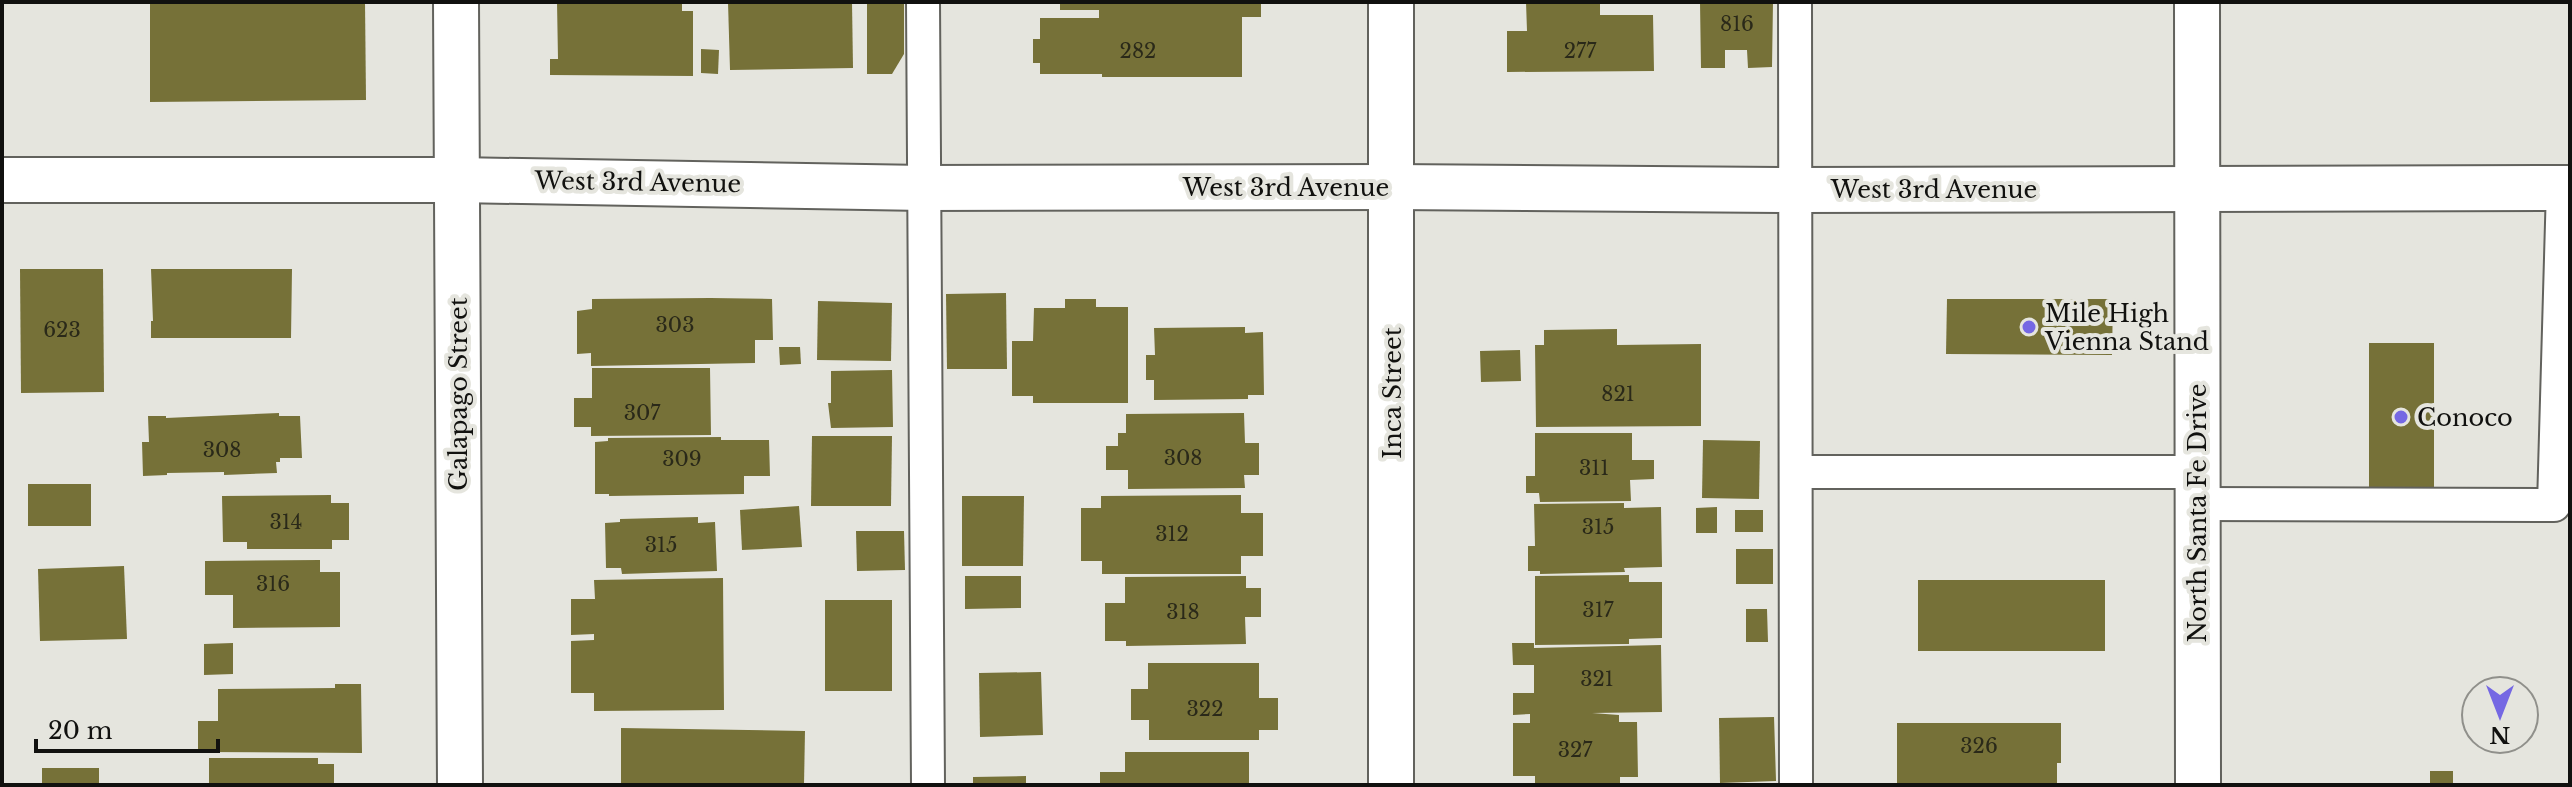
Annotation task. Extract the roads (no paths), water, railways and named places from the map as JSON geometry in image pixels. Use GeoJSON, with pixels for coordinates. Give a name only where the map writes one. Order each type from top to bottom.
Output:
{"type":"FeatureCollection","features":[{"type":"Feature","properties":{"kind":"street","name":"Galapago Street"},"geometry":{"type":"LineString","coordinates":[[456,2],[460,785]]}},
{"type":"Feature","properties":{"kind":"street","name":"Inca Street"},"geometry":{"type":"LineString","coordinates":[[1391,2],[1391,785]]}},
{"type":"Feature","properties":{"kind":"street","name":"North Santa Fe Drive"},"geometry":{"type":"LineString","coordinates":[[2197,2],[2198,785]]}},
{"type":"Feature","properties":{"kind":"street","name":"West 3rd Avenue"},"geometry":{"type":"LineString","coordinates":[[2,180],[457,180],[924,188],[2566,188]]}},
{"type":"Feature","properties":{"kind":"lane"},"geometry":{"type":"LineString","coordinates":[[923,2],[928,785]]}},
{"type":"Feature","properties":{"kind":"lane"},"geometry":{"type":"LineString","coordinates":[[1795,2],[1796,785]]}},
{"type":"Feature","properties":{"kind":"lane"},"geometry":{"type":"LineString","coordinates":[[1796,472],[2554,505],[2566,188]]}},
{"type":"Feature","properties":{"kind":"place","name":"Mile High Vienna Stand"},"geometry":{"type":"Point","coordinates":[2029,327]}},
{"type":"Feature","properties":{"kind":"place","name":"Conoco"},"geometry":{"type":"Point","coordinates":[2401,417]}}]}
